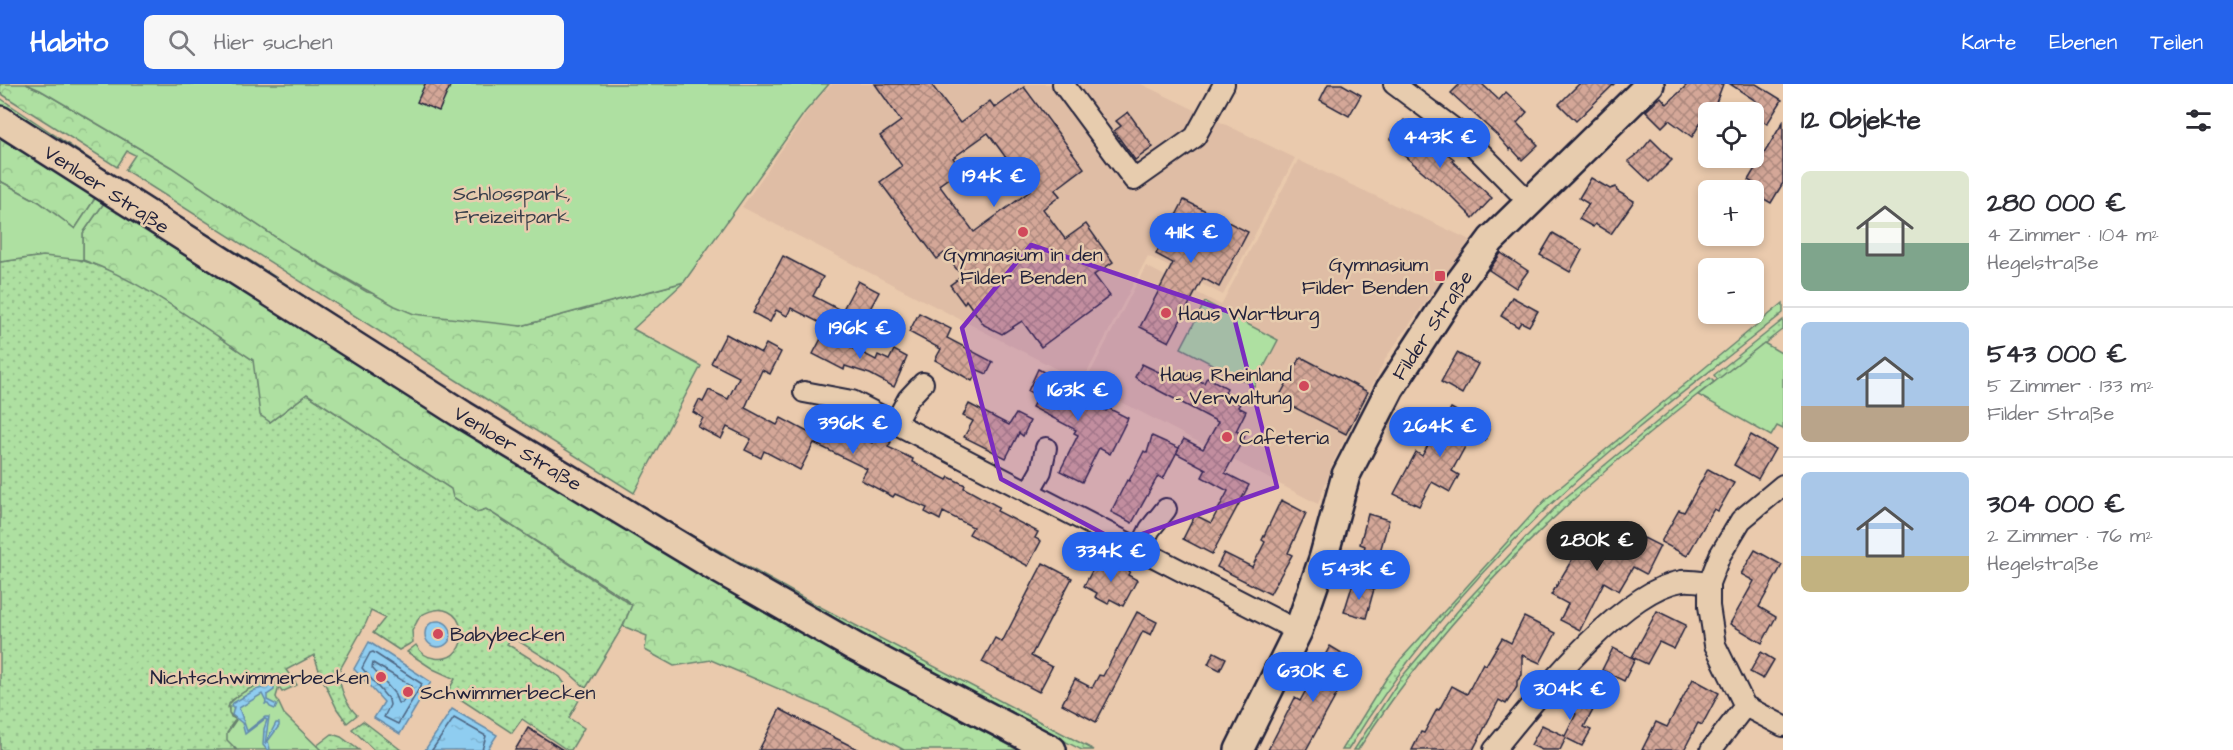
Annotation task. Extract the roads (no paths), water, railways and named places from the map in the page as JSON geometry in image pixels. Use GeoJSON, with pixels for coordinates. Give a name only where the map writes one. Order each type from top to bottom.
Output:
{"type":"FeatureCollection","features":[{"type":"Feature","properties":{"kind":"main road","name":"Filder Straße"},"geometry":{"type":"LineString","coordinates":[[1239,750],[1298,631],[1323,559],[1346,474],[1390,389],[1459,283],[1491,240],[1650,84]]}},
{"type":"Feature","properties":{"kind":"main road","name":"Venloer Straße"},"geometry":{"type":"LineString","coordinates":[[0,120],[463,415],[710,564],[855,647],[1052,750]]}},
{"type":"Feature","properties":{"kind":"street"},"geometry":{"type":"LineString","coordinates":[[1063,84],[1134,180],[1195,137],[1224,84]]}},
{"type":"Feature","properties":{"kind":"street"},"geometry":{"type":"LineString","coordinates":[[1394,84],[1465,137],[1529,202]]}},
{"type":"Feature","properties":{"kind":"street"},"geometry":{"type":"LineString","coordinates":[[896,423],[908,399],[923,383]]}},
{"type":"Feature","properties":{"kind":"street"},"geometry":{"type":"LineString","coordinates":[[804,392],[852,401],[1298,631]]}},
{"type":"Feature","properties":{"kind":"street"},"geometry":{"type":"LineString","coordinates":[[1029,492],[1041,471],[1046,448]]}},
{"type":"Feature","properties":{"kind":"street"},"geometry":{"type":"LineString","coordinates":[[1783,485],[1741,520],[1720,555],[1709,583],[1708,606],[1715,645],[1745,706],[1783,726]]}},
{"type":"Feature","properties":{"kind":"street"},"geometry":{"type":"LineString","coordinates":[[1140,549],[1150,529],[1166,509]]}},
{"type":"Feature","properties":{"kind":"street"},"geometry":{"type":"LineString","coordinates":[[1494,750],[1558,674],[1602,631],[1643,596],[1682,581],[1709,583]]}},
{"type":"Feature","properties":{"kind":"street"},"geometry":{"type":"LineString","coordinates":[[1711,750],[1745,706]]}},
{"type":"Feature","properties":{"kind":"water","name":"Babybecken"},"geometry":{"type":"Polygon","coordinates":[[[438,621],[447,625],[451,634],[447,643],[438,647],[429,643],[425,634],[429,625],[438,621]]]}},
{"type":"Feature","properties":{"kind":"water"},"geometry":{"type":"Polygon","coordinates":[[[369,642],[431,682],[400,734],[374,718],[384,702],[354,669],[369,642]]]}},
{"type":"Feature","properties":{"kind":"water"},"geometry":{"type":"Polygon","coordinates":[[[274,685],[274,690],[267,695],[267,700],[277,705],[275,709],[265,704],[262,694],[239,708],[247,731],[265,717],[269,717],[265,744],[276,723],[279,723],[268,741],[270,749],[267,750],[263,745],[267,720],[265,719],[245,734],[242,723],[232,715],[234,707],[231,707],[233,703],[255,690],[274,685]]]}},
{"type":"Feature","properties":{"kind":"water","name":"Schwimmerbecken"},"geometry":{"type":"Polygon","coordinates":[[[452,709],[497,735],[487,750],[425,750],[452,709]]]}},
{"type":"Feature","properties":{"kind":"place","name":"Gymnasium in den Filder Benden"},"geometry":{"type":"Point","coordinates":[1023,232]}},
{"type":"Feature","properties":{"kind":"place","name":"Gymnasium Filder Benden"},"geometry":{"type":"Point","coordinates":[1440,276]}},
{"type":"Feature","properties":{"kind":"place","name":"Haus Wartburg"},"geometry":{"type":"Point","coordinates":[1166,313]}},
{"type":"Feature","properties":{"kind":"place","name":"Haus Rheinland - Verwaltung"},"geometry":{"type":"Point","coordinates":[1304,386]}},
{"type":"Feature","properties":{"kind":"place","name":"Cafeteria"},"geometry":{"type":"Point","coordinates":[1227,437]}},
{"type":"Feature","properties":{"kind":"place","name":"Babybecken"},"geometry":{"type":"Point","coordinates":[438,634]}},
{"type":"Feature","properties":{"kind":"place","name":"Nichtschwimmerbecken"},"geometry":{"type":"Point","coordinates":[381,677]}},
{"type":"Feature","properties":{"kind":"place","name":"Schwimmerbecken"},"geometry":{"type":"Point","coordinates":[408,692]}},
{"type":"Feature","properties":{"kind":"park label","name":"Schlosspark, Freizeitpark"},"geometry":{"type":"Point","coordinates":[512,204]}}]}
